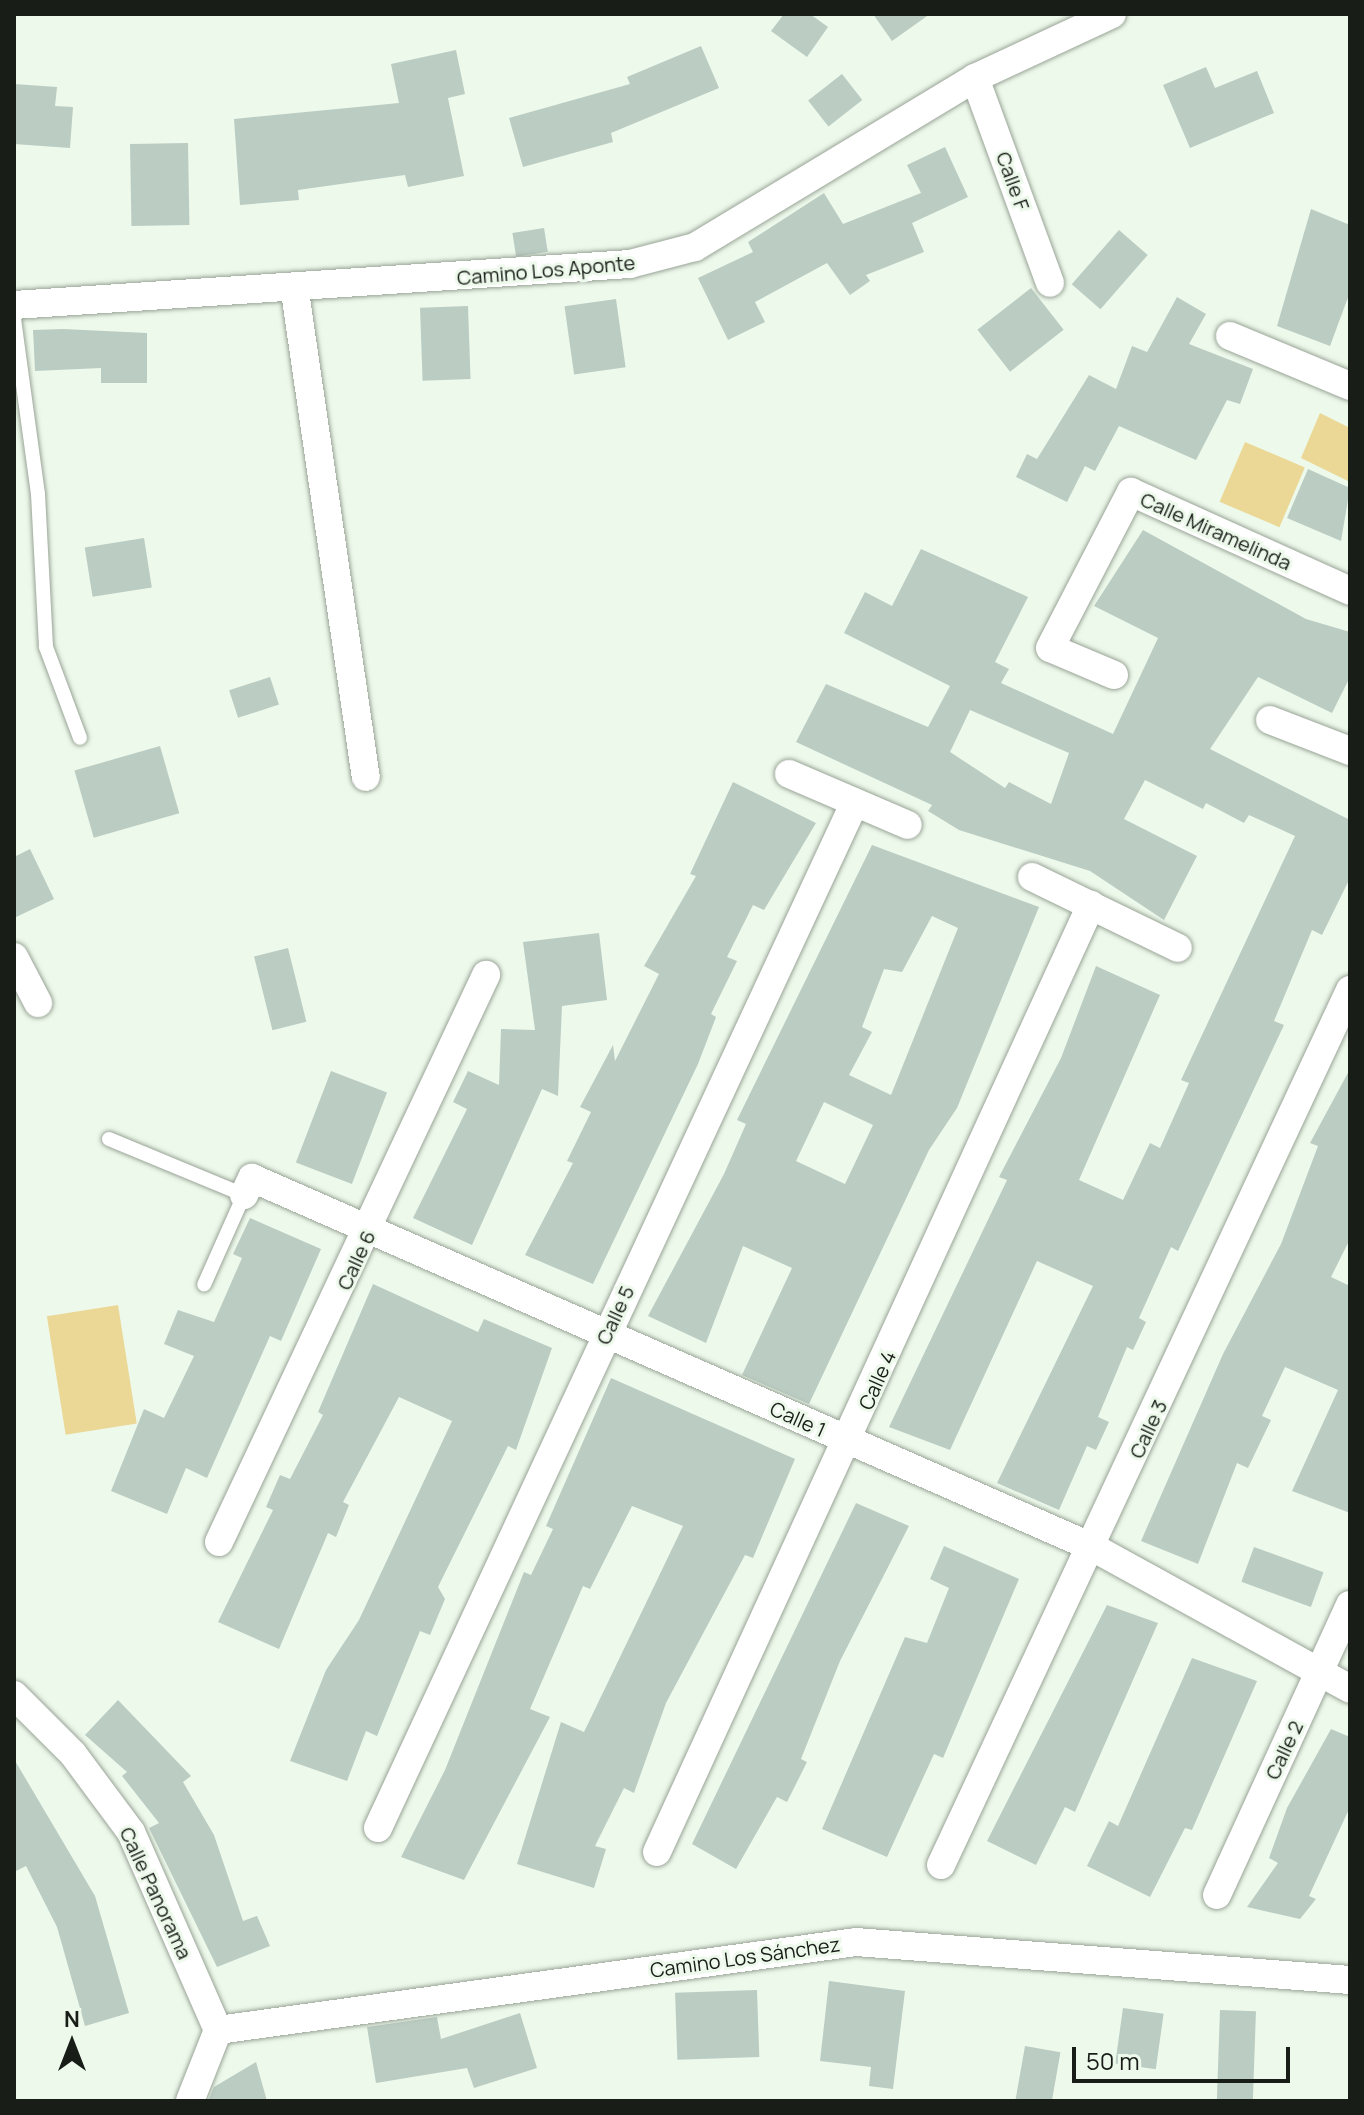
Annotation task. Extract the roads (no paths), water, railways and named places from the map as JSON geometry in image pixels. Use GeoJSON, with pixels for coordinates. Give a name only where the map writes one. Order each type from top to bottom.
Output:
{"type":"FeatureCollection","features":[{"type":"Feature","properties":{"kind":"street","name":"Camino Los Aponte"},"geometry":{"type":"LineString","coordinates":[[14,305],[295,292],[630,264],[695,247],[975,78],[1112,14]]}},
{"type":"Feature","properties":{"kind":"street","name":"Calle F"},"geometry":{"type":"LineString","coordinates":[[975,78],[1050,283]]}},
{"type":"Feature","properties":{"kind":"street"},"geometry":{"type":"LineString","coordinates":[[295,292],[366,777]]}},
{"type":"Feature","properties":{"kind":"street"},"geometry":{"type":"LineString","coordinates":[[1230,336],[1350,386]]}},
{"type":"Feature","properties":{"kind":"street","name":"Calle Miramelinda"},"geometry":{"type":"LineString","coordinates":[[1114,675],[1050,648],[1131,492],[1350,591]]}},
{"type":"Feature","properties":{"kind":"street"},"geometry":{"type":"LineString","coordinates":[[1270,720],[1350,751]]}},
{"type":"Feature","properties":{"kind":"street"},"geometry":{"type":"LineString","coordinates":[[789,774],[908,825]]}},
{"type":"Feature","properties":{"kind":"street","name":"Calle 5"},"geometry":{"type":"LineString","coordinates":[[378,1828],[855,802]]}},
{"type":"Feature","properties":{"kind":"street"},"geometry":{"type":"LineString","coordinates":[[1032,877],[1178,948]]}},
{"type":"Feature","properties":{"kind":"street","name":"Calle 4"},"geometry":{"type":"LineString","coordinates":[[657,1852],[849,1442],[1091,905]]}},
{"type":"Feature","properties":{"kind":"street"},"geometry":{"type":"LineString","coordinates":[[14,957],[38,1003]]}},
{"type":"Feature","properties":{"kind":"street","name":"Calle 6"},"geometry":{"type":"LineString","coordinates":[[219,1542],[369,1230],[486,975]]}},
{"type":"Feature","properties":{"kind":"street","name":"Calle 3"},"geometry":{"type":"LineString","coordinates":[[941,1865],[1094,1548],[1350,990]]}},
{"type":"Feature","properties":{"kind":"street","name":"Calle 1"},"geometry":{"type":"LineString","coordinates":[[244,1195],[252,1178],[1094,1548],[1350,1689]]}},
{"type":"Feature","properties":{"kind":"street","name":"Calle 2"},"geometry":{"type":"LineString","coordinates":[[1217,1895],[1350,1605]]}},
{"type":"Feature","properties":{"kind":"street","name":"Calle Panorama"},"geometry":{"type":"LineString","coordinates":[[14,1695],[73,1754],[131,1832],[218,2030]]}},
{"type":"Feature","properties":{"kind":"street","name":"Camino Los Sánchez"},"geometry":{"type":"LineString","coordinates":[[218,2030],[856,1942],[1350,1980]]}},
{"type":"Feature","properties":{"kind":"street"},"geometry":{"type":"LineString","coordinates":[[194,2098],[218,2030]]}},
{"type":"Feature","properties":{"kind":"lane"},"geometry":{"type":"LineString","coordinates":[[14,319],[38,494],[46,647],[80,738]]}},
{"type":"Feature","properties":{"kind":"lane"},"geometry":{"type":"LineString","coordinates":[[109,1139],[244,1195],[204,1285]]}}]}
